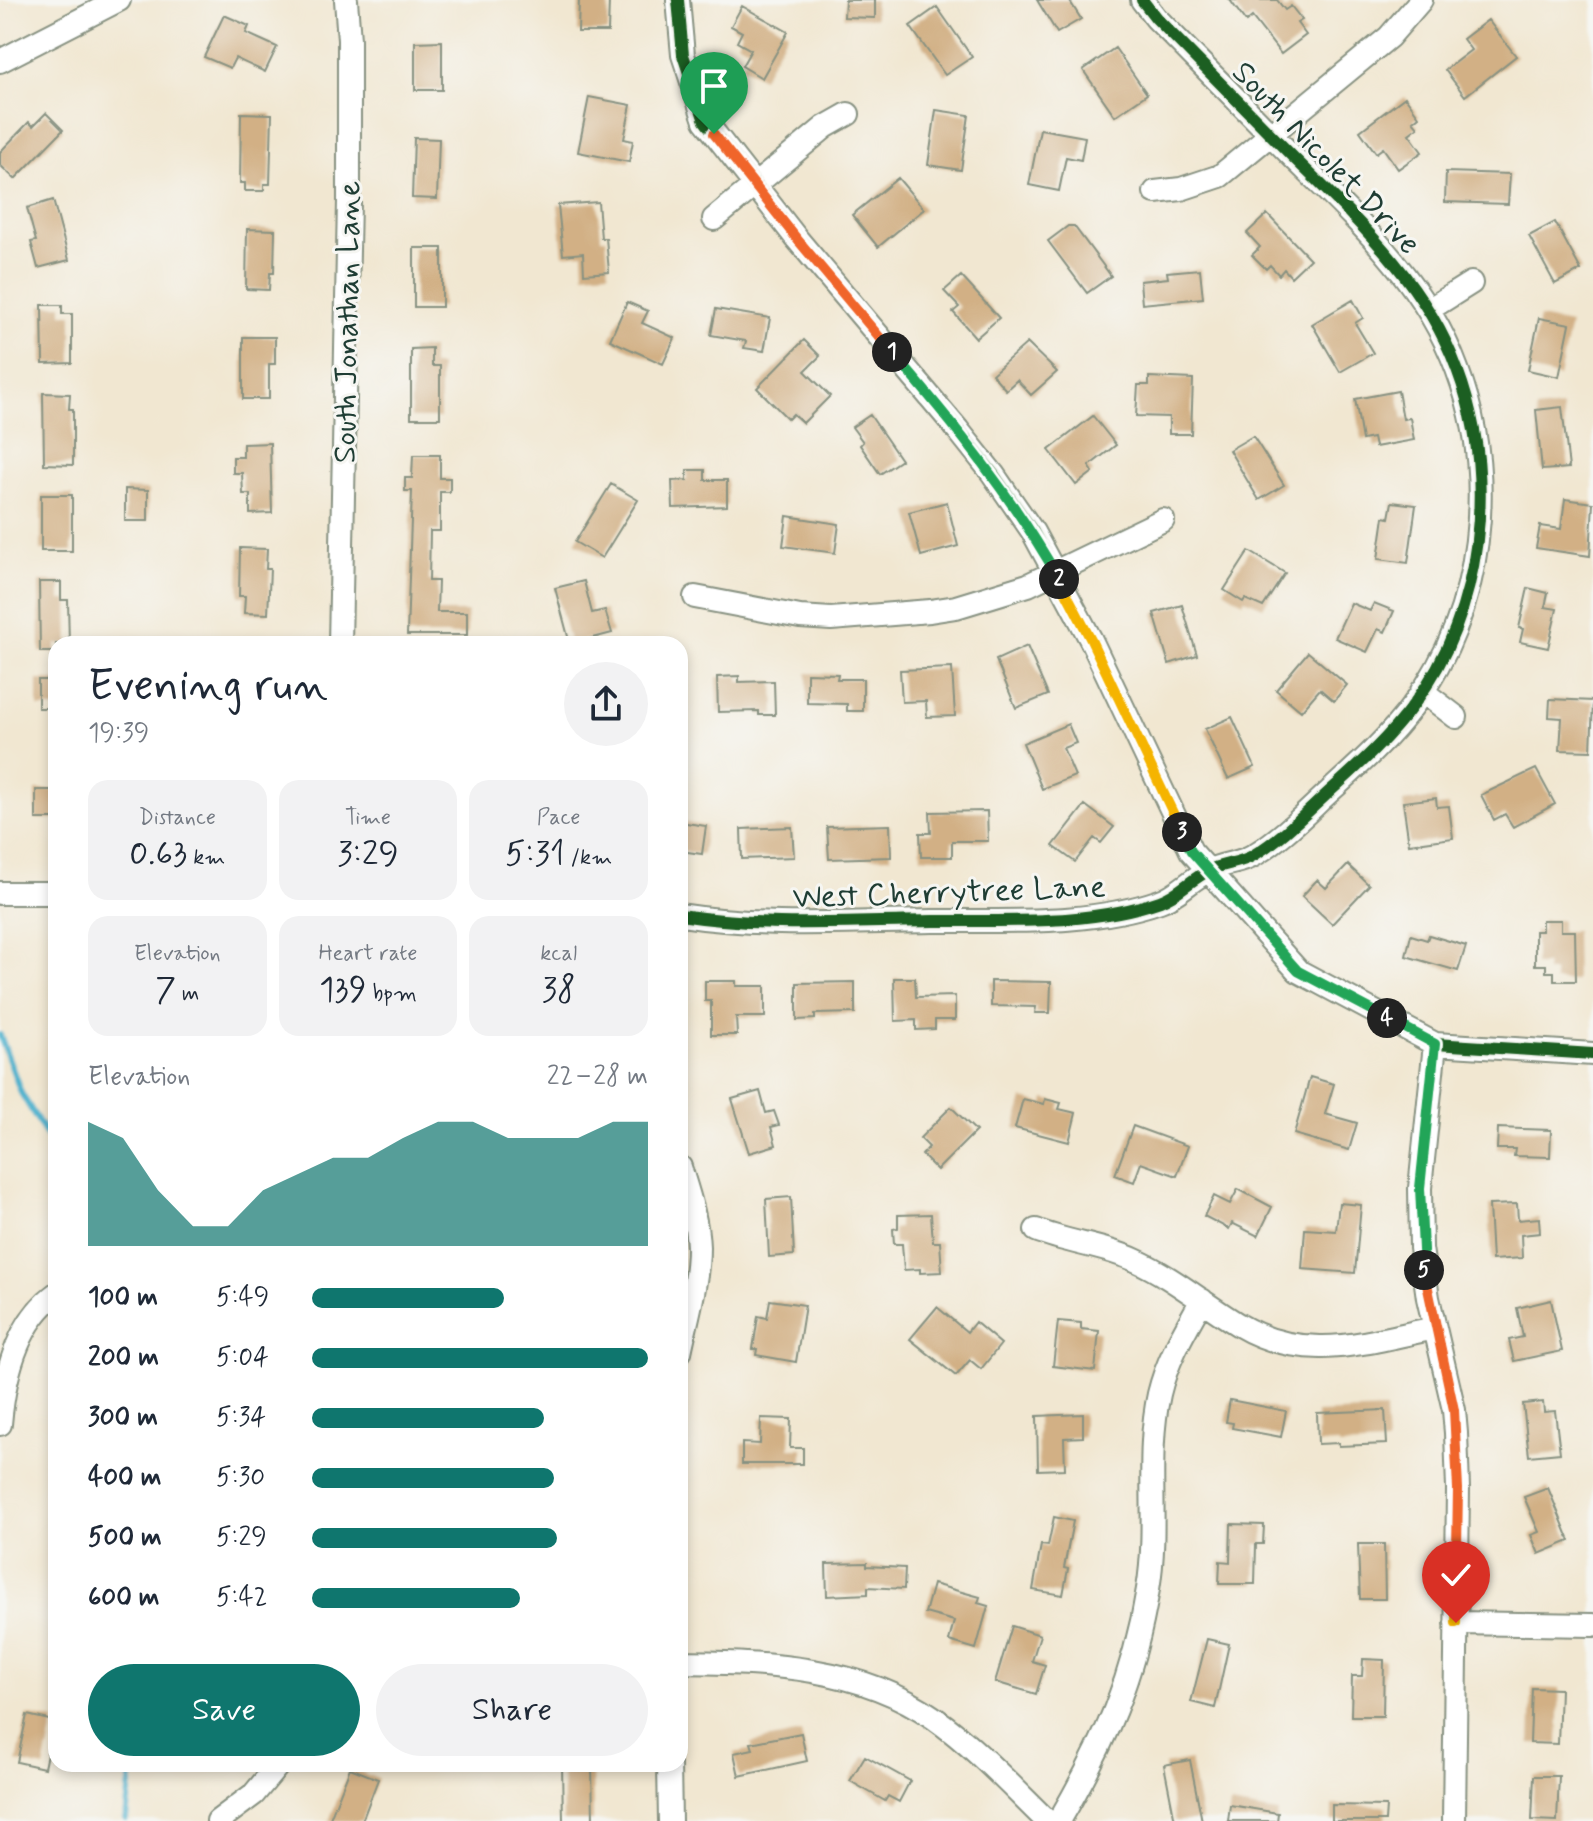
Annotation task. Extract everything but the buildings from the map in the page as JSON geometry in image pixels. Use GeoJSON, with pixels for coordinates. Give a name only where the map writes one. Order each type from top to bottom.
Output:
{"type":"FeatureCollection","features":[{"type":"Feature","properties":{"kind":"street"},"geometry":{"type":"LineString","coordinates":[[0,61],[119,0]]}},
{"type":"Feature","properties":{"kind":"street","name":"South Jonathan Lane"},"geometry":{"type":"LineString","coordinates":[[340,636],[349,201],[349,40],[346,0]]}},
{"type":"Feature","properties":{"kind":"street"},"geometry":{"type":"LineString","coordinates":[[678,0],[683,55],[698,104],[714,134],[984,463],[1033,532],[1091,640],[1191,851],[1298,971],[1435,1044],[1593,1054]]}},
{"type":"Feature","properties":{"kind":"street","name":"South Nicolet Drive"},"geometry":{"type":"LineString","coordinates":[[1142,0],[1156,18],[1380,243],[1428,310],[1456,366],[1469,403],[1476,438],[1480,489],[1474,561],[1464,601],[1451,638],[1422,691],[1384,740],[1282,835],[1251,858],[1209,870]]}},
{"type":"Feature","properties":{"kind":"street"},"geometry":{"type":"LineString","coordinates":[[1155,192],[1181,189],[1220,176],[1389,37],[1421,0]]}},
{"type":"Feature","properties":{"kind":"street"},"geometry":{"type":"LineString","coordinates":[[714,219],[825,127],[848,114]]}},
{"type":"Feature","properties":{"kind":"street"},"geometry":{"type":"LineString","coordinates":[[1428,310],[1471,283]]}},
{"type":"Feature","properties":{"kind":"street"},"geometry":{"type":"LineString","coordinates":[[695,597],[800,617],[871,618],[956,607],[1008,593],[1163,520]]}},
{"type":"Feature","properties":{"kind":"street"},"geometry":{"type":"LineString","coordinates":[[1422,691],[1456,717]]}},
{"type":"Feature","properties":{"kind":"street","name":"West Cherrytree Lane"},"geometry":{"type":"LineString","coordinates":[[688,916],[752,924],[1045,919],[1101,915],[1164,900],[1209,870]]}},
{"type":"Feature","properties":{"kind":"street"},"geometry":{"type":"LineString","coordinates":[[0,893],[48,893]]}},
{"type":"Feature","properties":{"kind":"street"},"geometry":{"type":"LineString","coordinates":[[1435,1044],[1420,1188],[1421,1248],[1456,1433],[1454,1821]]}},
{"type":"Feature","properties":{"kind":"street"},"geometry":{"type":"LineString","coordinates":[[688,1194],[695,1218],[698,1247],[688,1310]]}},
{"type":"Feature","properties":{"kind":"street"},"geometry":{"type":"LineString","coordinates":[[1036,1230],[1134,1259],[1248,1330],[1281,1342],[1335,1349],[1435,1328]]}},
{"type":"Feature","properties":{"kind":"street"},"geometry":{"type":"LineString","coordinates":[[1059,1821],[1094,1761],[1115,1714],[1139,1635],[1152,1556],[1155,1417],[1171,1356],[1202,1300]]}},
{"type":"Feature","properties":{"kind":"street"},"geometry":{"type":"LineString","coordinates":[[0,1424],[7,1375],[16,1346],[48,1303]]}},
{"type":"Feature","properties":{"kind":"street"},"geometry":{"type":"LineString","coordinates":[[1456,1623],[1593,1625]]}},
{"type":"Feature","properties":{"kind":"street"},"geometry":{"type":"LineString","coordinates":[[688,1662],[764,1664],[817,1671],[876,1687],[917,1708],[956,1735],[1047,1821]]}},
{"type":"Feature","properties":{"kind":"street"},"geometry":{"type":"LineString","coordinates":[[227,1819],[272,1772]]}},
{"type":"Feature","properties":{"kind":"street"},"geometry":{"type":"LineString","coordinates":[[669,1772],[670,1821]]}},
{"type":"Feature","properties":{"kind":"waterway"},"geometry":{"type":"LineString","coordinates":[[0,1035],[21,1093],[48,1138]]}},
{"type":"Feature","properties":{"kind":"waterway"},"geometry":{"type":"LineString","coordinates":[[126,1819],[131,1772]]}},
{"type":"Feature","properties":{"kind":"cycle path"},"geometry":{"type":"LineString","coordinates":[[678,0],[683,55],[705,121],[797,239],[958,430],[1033,532],[1091,640],[1191,851],[1298,971],[1435,1044],[1593,1054]]}},
{"type":"Feature","properties":{"kind":"cycle path"},"geometry":{"type":"LineString","coordinates":[[688,916],[775,923],[1047,920],[1105,915],[1160,901],[1208,871],[1254,855],[1284,833],[1384,739],[1414,704],[1437,667],[1456,627],[1469,585],[1477,542],[1480,498],[1470,411],[1457,369],[1427,308],[1388,254],[1156,18],[1142,0]]}},
{"type":"Feature","properties":{"kind":"route"},"geometry":{"type":"LineString","coordinates":[[714,134],[797,239],[958,430],[1033,532],[1091,640],[1191,851],[1298,971],[1435,1044],[1421,1171],[1421,1248],[1428,1298],[1454,1410],[1458,1489],[1456,1623]]}}]}
